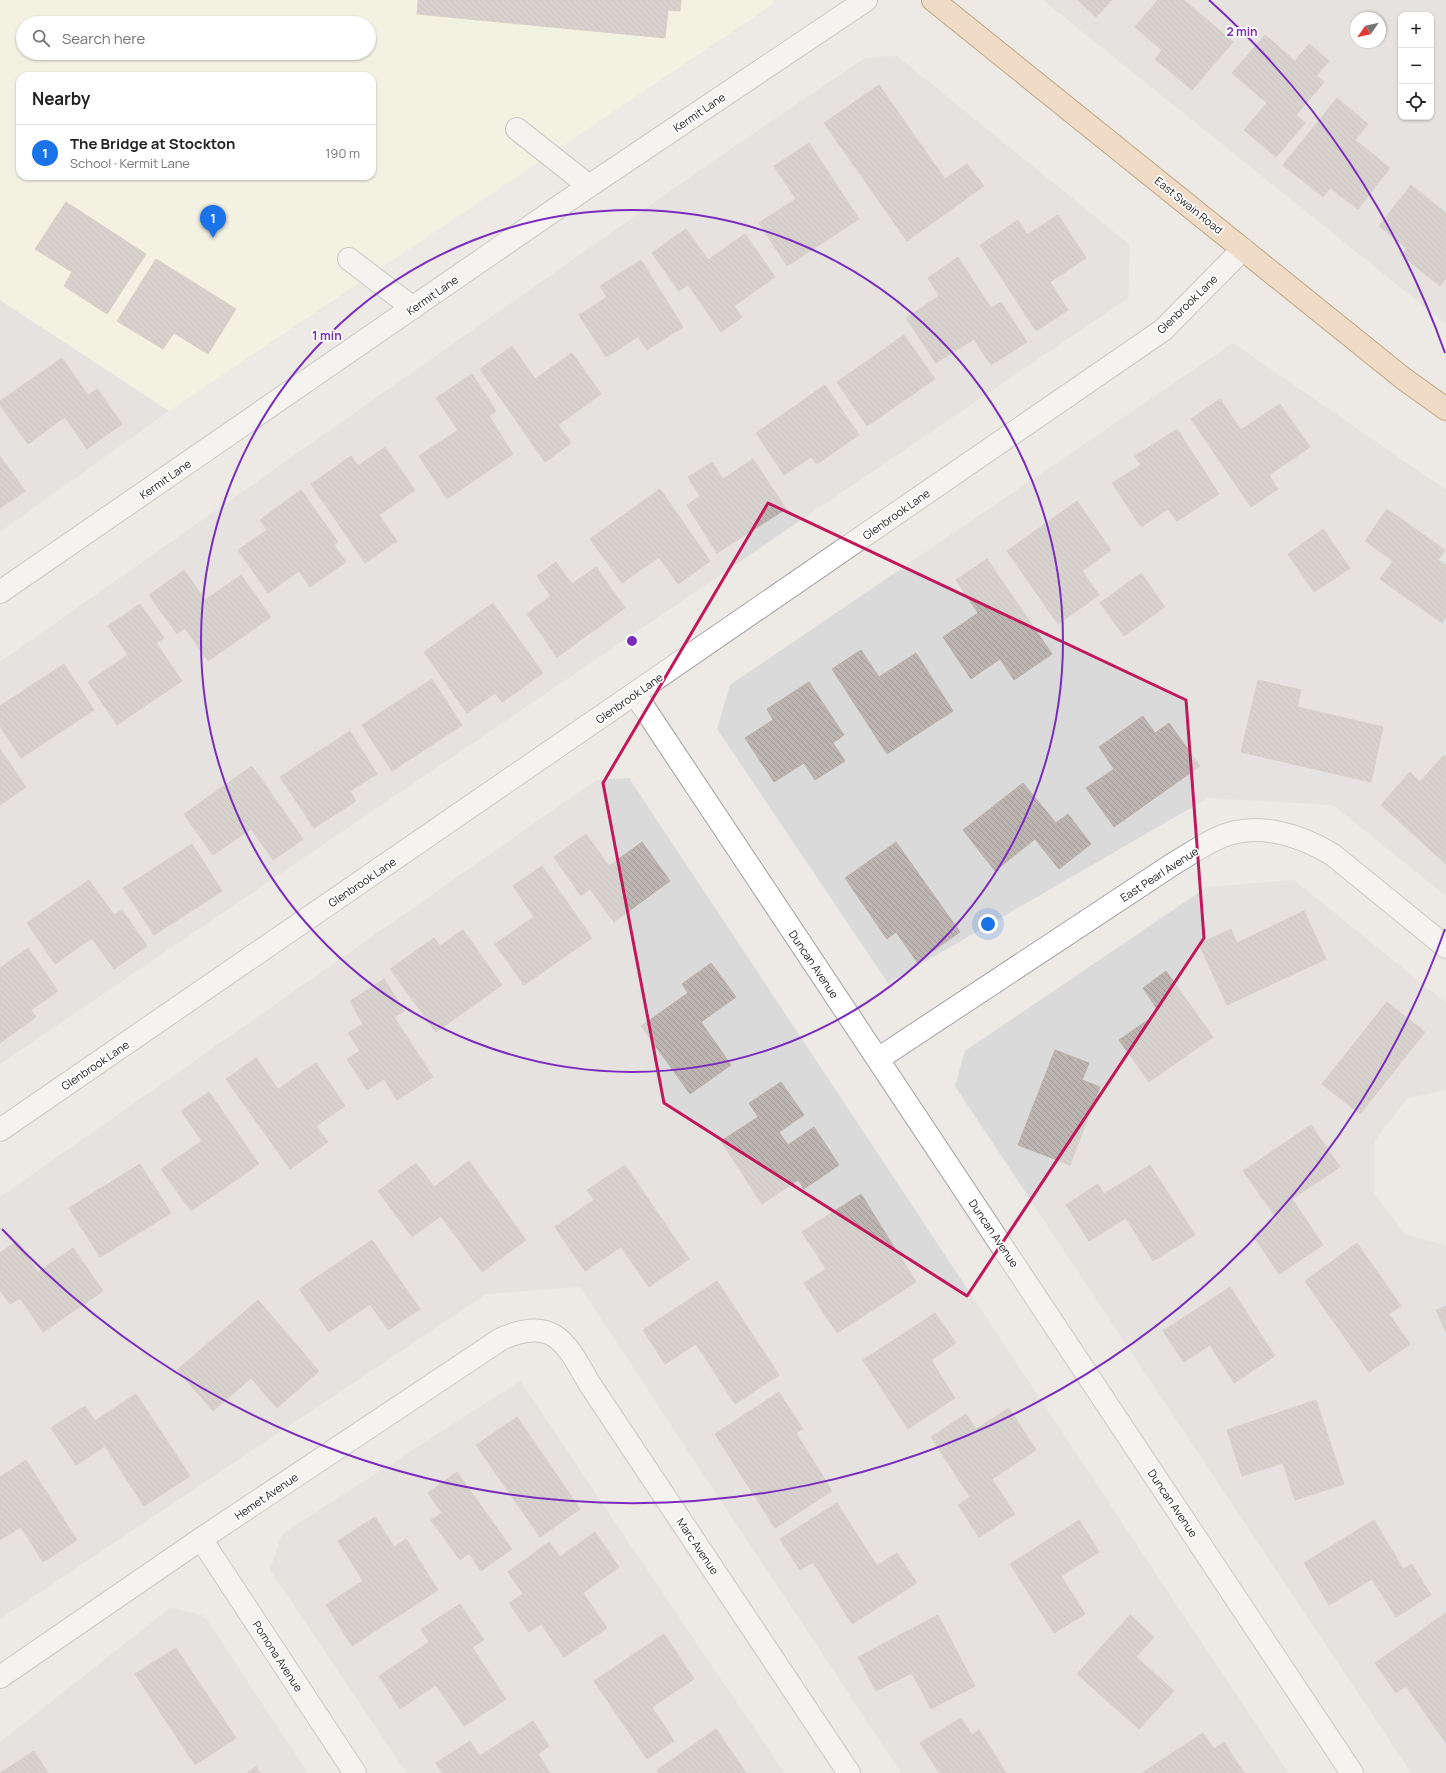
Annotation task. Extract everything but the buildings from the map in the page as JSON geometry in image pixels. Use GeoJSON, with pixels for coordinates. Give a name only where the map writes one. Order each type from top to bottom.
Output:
{"type":"FeatureCollection","features":[{"type":"Feature","properties":{"kind":"main road","name":"East Swain Road"},"geometry":{"type":"LineString","coordinates":[[933,0],[1404,379],[1446,409]]}},
{"type":"Feature","properties":{"kind":"street","name":"Kermit Lane"},"geometry":{"type":"LineString","coordinates":[[0,592],[589,186],[866,0]]}},
{"type":"Feature","properties":{"kind":"street"},"geometry":{"type":"LineString","coordinates":[[517,129],[589,186]]}},
{"type":"Feature","properties":{"kind":"street","name":"Glenbrook Lane"},"geometry":{"type":"LineString","coordinates":[[0,1130],[1163,330],[1243,249]]}},
{"type":"Feature","properties":{"kind":"street"},"geometry":{"type":"LineString","coordinates":[[349,259],[413,308]]}},
{"type":"Feature","properties":{"kind":"street","name":"Duncan Avenue"},"geometry":{"type":"LineString","coordinates":[[635,694],[1352,1773]]}},
{"type":"Feature","properties":{"kind":"street","name":"East Pearl Avenue"},"geometry":{"type":"LineString","coordinates":[[878,1059],[1173,864],[1217,838],[1241,832],[1266,830],[1291,834],[1314,843],[1333,855],[1446,947]]}},
{"type":"Feature","properties":{"kind":"street","name":"Hemet Avenue"},"geometry":{"type":"LineString","coordinates":[[0,1677],[202,1539],[501,1340],[517,1332],[539,1330]]}},
{"type":"Feature","properties":{"kind":"street","name":"Marc Avenue"},"geometry":{"type":"LineString","coordinates":[[539,1330],[552,1333],[570,1349],[589,1383],[848,1773]]}},
{"type":"Feature","properties":{"kind":"street","name":"Pomona Avenue"},"geometry":{"type":"LineString","coordinates":[[202,1539],[355,1773]]}},
{"type":"Feature","properties":{"kind":"highlighted area"},"geometry":{"type":"Polygon","coordinates":[[[768,503],[1186,700],[1204,938],[967,1296],[664,1103],[603,783],[768,503]]]}},
{"type":"Feature","properties":{"kind":"shaded area"},"geometry":{"type":"Polygon","coordinates":[[[0,0],[774,0],[772,5],[169,411],[0,300],[0,0]]]}},
{"type":"Feature","properties":{"kind":"shaded area"},"geometry":{"type":"Polygon","coordinates":[[[1043,0],[1446,0],[1446,324],[1043,0]]]}},
{"type":"Feature","properties":{"kind":"shaded area"},"geometry":{"type":"Polygon","coordinates":[[[897,56],[1130,245],[1128,298],[0,1064],[0,662],[719,157],[865,58],[897,56]]]}},
{"type":"Feature","properties":{"kind":"shaded area"},"geometry":{"type":"Polygon","coordinates":[[[0,300],[169,411],[0,532],[0,300]]]}},
{"type":"Feature","properties":{"kind":"shaded area"},"geometry":{"type":"Polygon","coordinates":[[[1233,343],[1446,490],[1446,896],[1333,805],[1208,798],[888,983],[717,729],[730,685],[1233,343]]]}},
{"type":"Feature","properties":{"kind":"shaded area"},"geometry":{"type":"Polygon","coordinates":[[[629,778],[1288,1773],[901,1773],[580,1287],[486,1294],[0,1619],[0,1197],[596,780],[629,778]]]}},
{"type":"Feature","properties":{"kind":"shaded area"},"geometry":{"type":"Polygon","coordinates":[[[1294,880],[1446,1003],[1446,1090],[1408,1098],[1374,1141],[1374,1193],[1405,1234],[1446,1246],[1446,1773],[1411,1773],[955,1086],[965,1051],[1207,887],[1294,880]]]}},
{"type":"Feature","properties":{"kind":"shaded area"},"geometry":{"type":"Polygon","coordinates":[[[520,1381],[784,1773],[407,1773],[270,1570],[282,1534],[520,1381]]]}},
{"type":"Feature","properties":{"kind":"shaded area"},"geometry":{"type":"Polygon","coordinates":[[[170,1608],[202,1615],[207,1620],[308,1773],[0,1773],[0,1742],[170,1608]]]}},
{"type":"Feature","properties":{"kind":"place","name":"The Bridge at Stockton"},"geometry":{"type":"Point","coordinates":[213,238]}}]}
